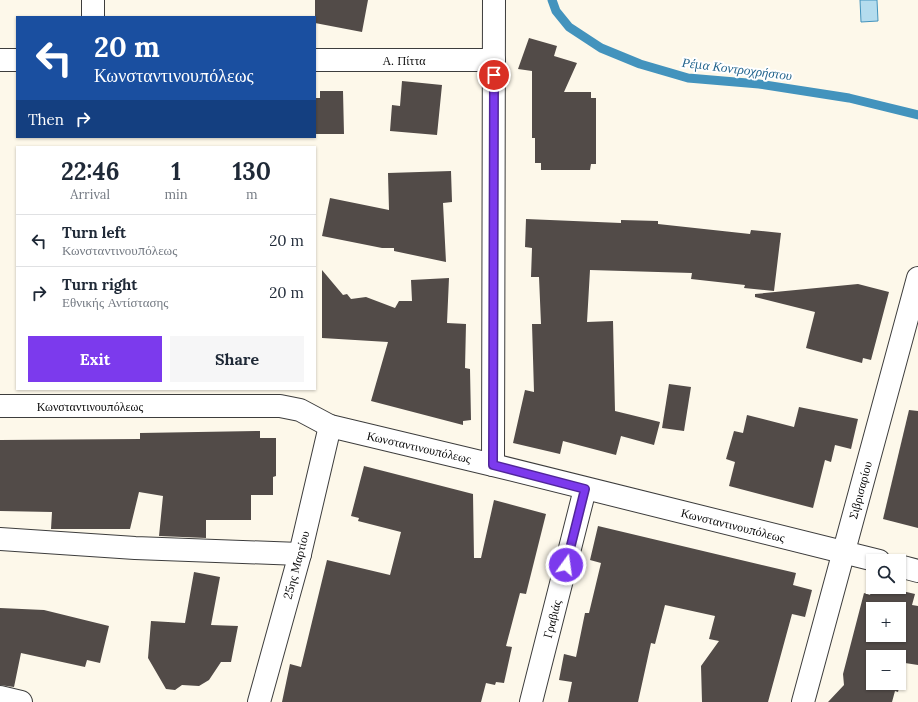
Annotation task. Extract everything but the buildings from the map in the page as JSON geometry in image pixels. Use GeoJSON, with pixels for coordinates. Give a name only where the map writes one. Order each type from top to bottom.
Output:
{"type":"FeatureCollection","features":[{"type":"Feature","properties":{"kind":"street"},"geometry":{"type":"LineString","coordinates":[[93,0],[93,16]]}},
{"type":"Feature","properties":{"kind":"street"},"geometry":{"type":"LineString","coordinates":[[493,465],[494,0]]}},
{"type":"Feature","properties":{"kind":"street"},"geometry":{"type":"LineString","coordinates":[[0,60],[16,60]]}},
{"type":"Feature","properties":{"kind":"street","name":"Α. Πίττα"},"geometry":{"type":"LineString","coordinates":[[316,60],[494,60]]}},
{"type":"Feature","properties":{"kind":"street","name":"Σιβρισαρίου"},"geometry":{"type":"LineString","coordinates":[[803,702],[842,552],[918,278]]}},
{"type":"Feature","properties":{"kind":"street","name":"Κωνσταντινουπόλεως"},"geometry":{"type":"LineString","coordinates":[[0,406],[280,406],[300,410],[330,426],[866,558]]}},
{"type":"Feature","properties":{"kind":"street","name":"25ης Μαρτίου"},"geometry":{"type":"LineString","coordinates":[[259,702],[300,554],[330,426]]}},
{"type":"Feature","properties":{"kind":"street","name":"Γραβιάς"},"geometry":{"type":"LineString","coordinates":[[531,702],[585,489]]}},
{"type":"Feature","properties":{"kind":"street"},"geometry":{"type":"LineString","coordinates":[[0,538],[135,548],[300,554]]}},
{"type":"Feature","properties":{"kind":"street"},"geometry":{"type":"LineString","coordinates":[[906,567],[918,570]]}},
{"type":"Feature","properties":{"kind":"street"},"geometry":{"type":"LineString","coordinates":[[0,697],[21,702]]}},
{"type":"Feature","properties":{"kind":"water"},"geometry":{"type":"Polygon","coordinates":[[[860,0],[877,0],[878,21],[861,22],[860,0]]]}},
{"type":"Feature","properties":{"kind":"waterway","name":"Ρέμα Κοντροχρήστου"},"geometry":{"type":"LineString","coordinates":[[552,0],[556,11],[569,27],[601,48],[640,64],[688,78],[759,84],[849,98],[918,115]]}},
{"type":"Feature","properties":{"kind":"route"},"geometry":{"type":"LineString","coordinates":[[494,75],[493,465],[585,489],[566,565]]}}]}
